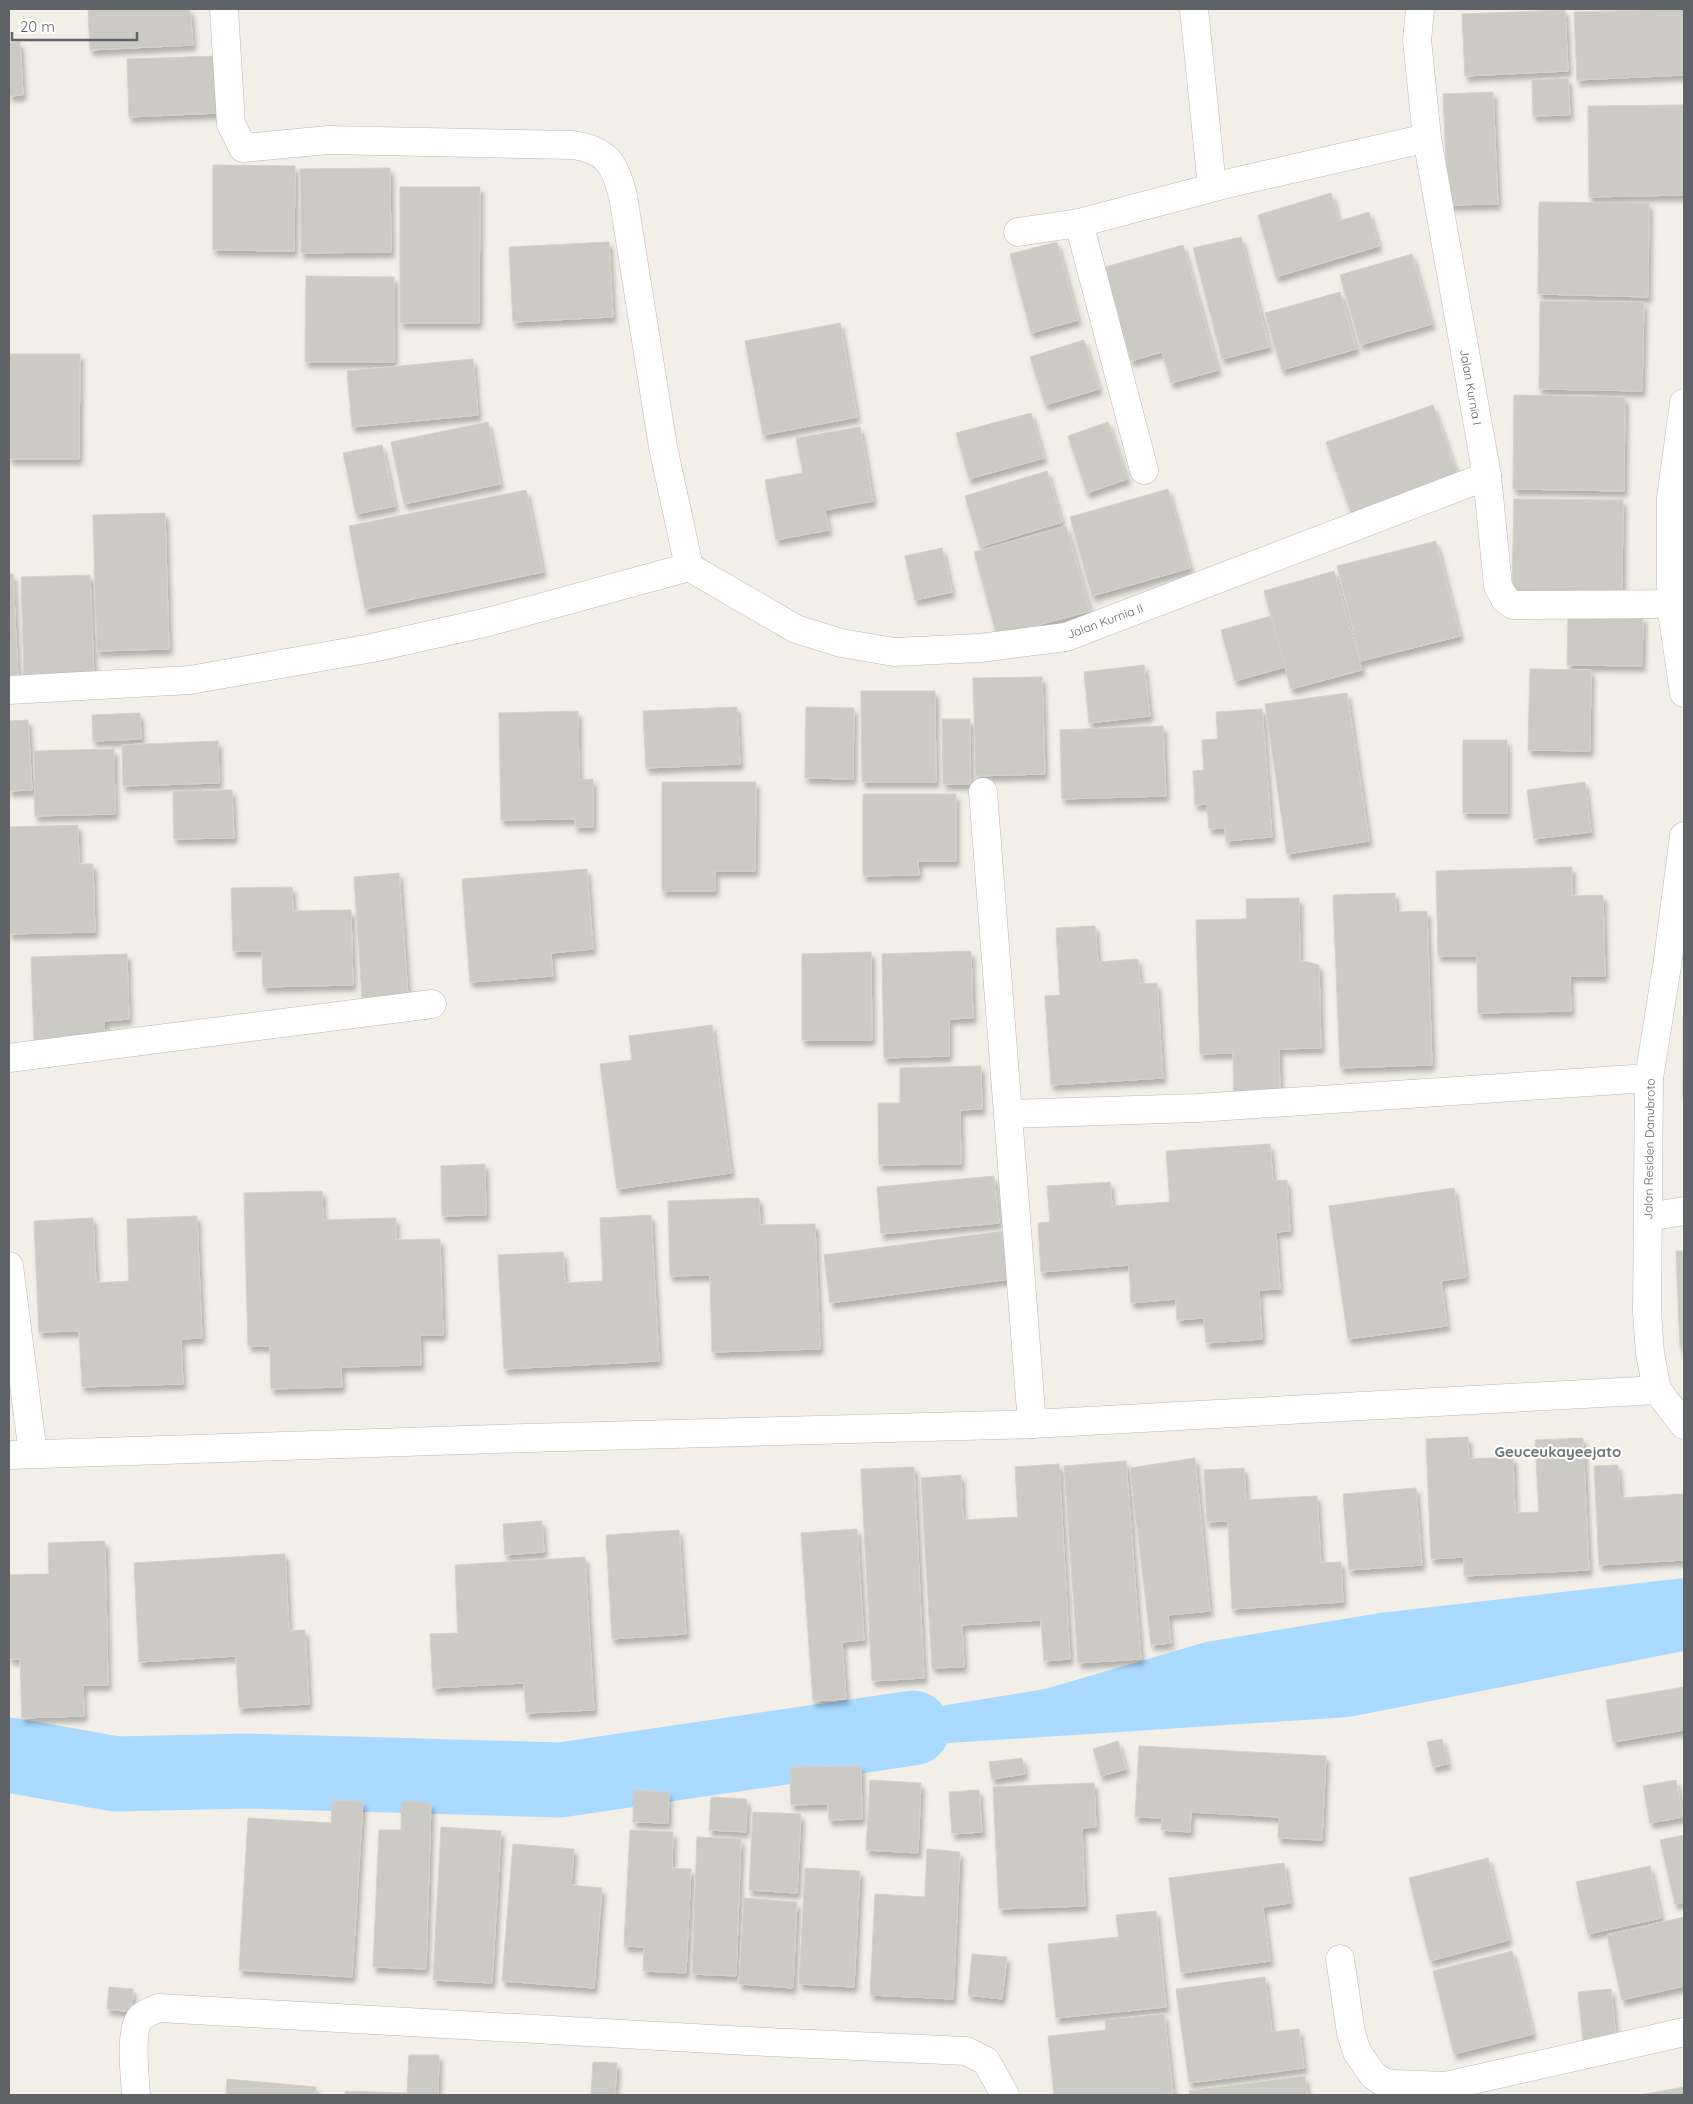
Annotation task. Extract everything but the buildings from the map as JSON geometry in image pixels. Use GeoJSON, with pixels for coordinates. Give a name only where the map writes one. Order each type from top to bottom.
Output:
{"type":"FeatureCollection","features":[{"type":"Feature","properties":{"kind":"street"},"geometry":{"type":"LineString","coordinates":[[9,690],[190,680],[362,650],[488,622],[689,567],[664,447],[623,196],[612,164],[600,152],[587,147],[573,145],[328,140],[243,148],[230,124],[224,9]]}},
{"type":"Feature","properties":{"kind":"street"},"geometry":{"type":"LineString","coordinates":[[1194,9],[1212,187]]}},
{"type":"Feature","properties":{"kind":"street","name":"Jalan Kurnia I"},"geometry":{"type":"LineString","coordinates":[[1420,9],[1417,40],[1427,138],[1487,476],[1498,586],[1505,599],[1513,604],[1678,604]]}},
{"type":"Feature","properties":{"kind":"street"},"geometry":{"type":"LineString","coordinates":[[1018,232],[1079,224],[1212,187],[1427,138]]}},
{"type":"Feature","properties":{"kind":"street"},"geometry":{"type":"LineString","coordinates":[[1079,224],[1144,470]]}},
{"type":"Feature","properties":{"kind":"street"},"geometry":{"type":"LineString","coordinates":[[1684,403],[1671,498],[1684,693]]}},
{"type":"Feature","properties":{"kind":"street","name":"Jalan Kurnia II"},"geometry":{"type":"LineString","coordinates":[[689,567],[796,629],[841,643],[894,652],[980,648],[1066,637],[1487,476]]}},
{"type":"Feature","properties":{"kind":"street"},"geometry":{"type":"LineString","coordinates":[[984,792],[1032,1424]]}},
{"type":"Feature","properties":{"kind":"street","name":"Jalan Residen Danubroto"},"geometry":{"type":"LineString","coordinates":[[1684,836],[1667,966],[1649,1078],[1647,1312],[1650,1352],[1657,1390],[1684,1424]]}},
{"type":"Feature","properties":{"kind":"street"},"geometry":{"type":"LineString","coordinates":[[9,1058],[432,1004]]}},
{"type":"Feature","properties":{"kind":"street"},"geometry":{"type":"LineString","coordinates":[[1008,1114],[1198,1108],[1649,1078]]}},
{"type":"Feature","properties":{"kind":"street"},"geometry":{"type":"LineString","coordinates":[[1648,1218],[1684,1211]]}},
{"type":"Feature","properties":{"kind":"street"},"geometry":{"type":"LineString","coordinates":[[9,1266],[21,1455],[1032,1424],[1657,1390]]}},
{"type":"Feature","properties":{"kind":"street"},"geometry":{"type":"LineString","coordinates":[[1340,1959],[1351,2032],[1357,2052],[1373,2075],[1383,2082],[1446,2086],[1684,2032]]}},
{"type":"Feature","properties":{"kind":"street"},"geometry":{"type":"LineString","coordinates":[[136,2095],[136,2025],[141,2017],[159,2008],[966,2051],[986,2061],[1005,2095]]}},
{"type":"Feature","properties":{"kind":"water"},"geometry":{"type":"Polygon","coordinates":[[[1684,1578],[1684,1651],[1349,1717],[811,1752],[811,1727],[1045,1689],[1206,1642],[1380,1613],[1684,1578]]]}},
{"type":"Feature","properties":{"kind":"waterway"},"geometry":{"type":"LineString","coordinates":[[9,1755],[116,1774],[249,1771],[560,1780],[913,1728]]}},
{"type":"Feature","properties":{"kind":"district","name":"Geuceukayeejato"},"geometry":{"type":"Point","coordinates":[1558,1451]}}]}
